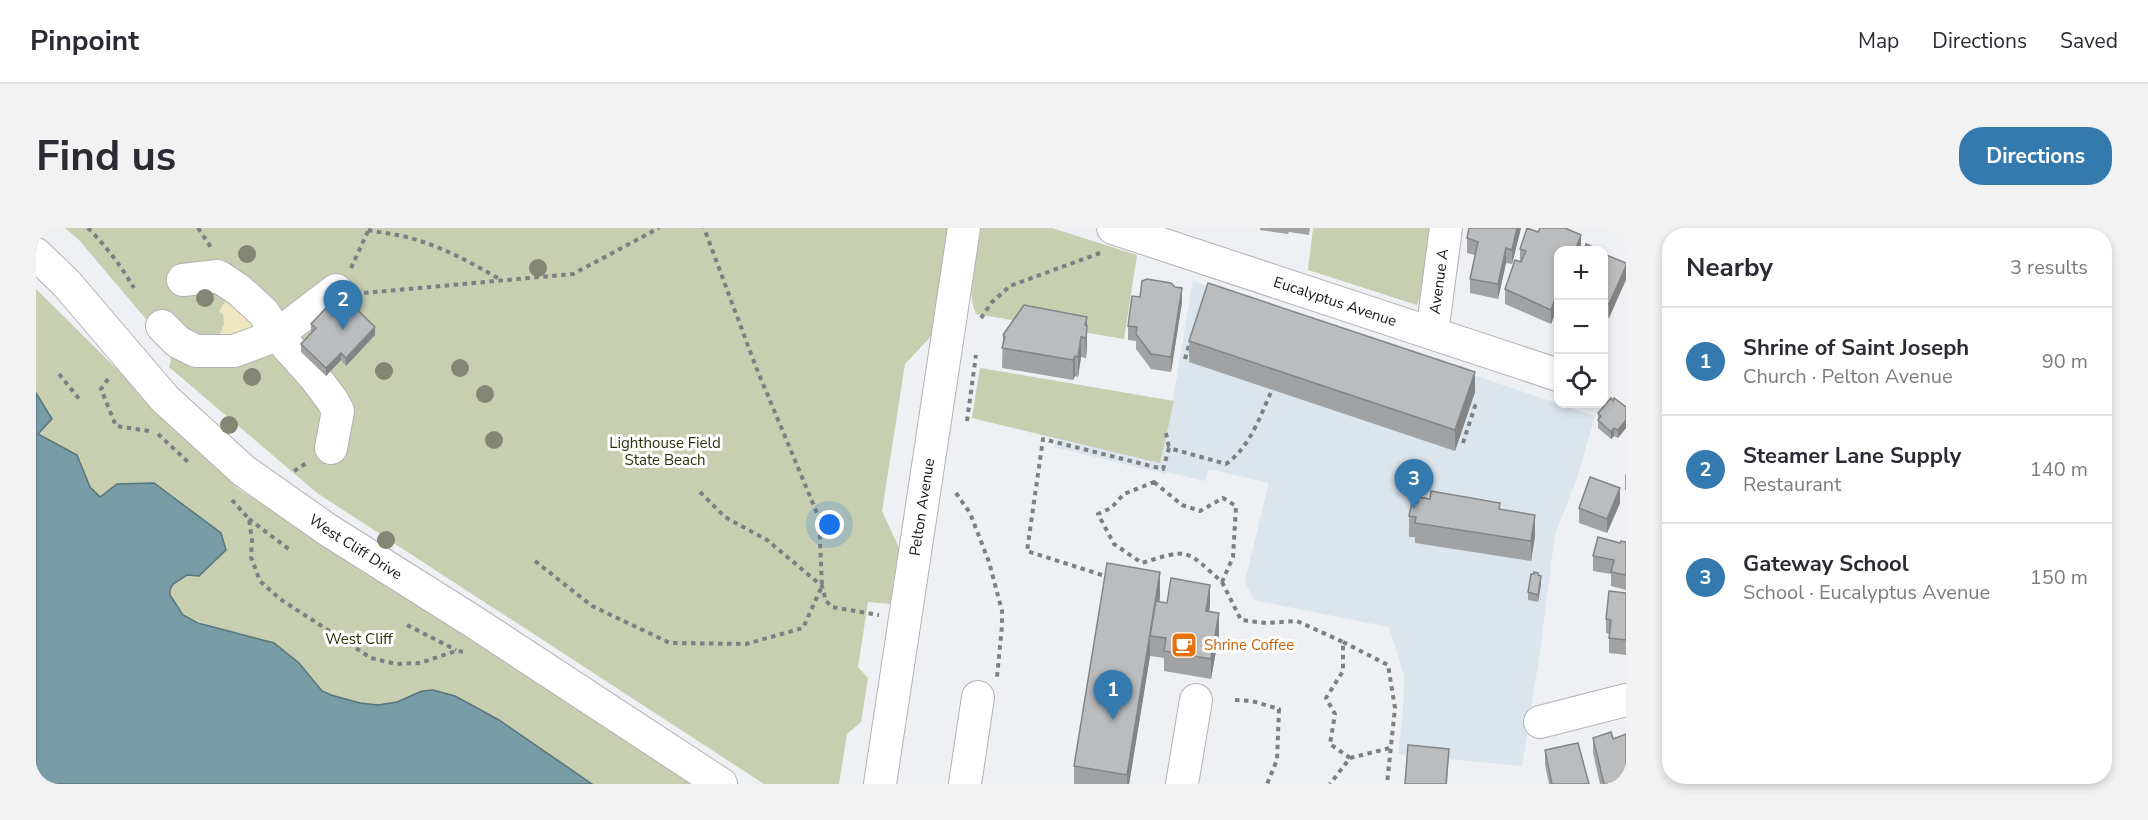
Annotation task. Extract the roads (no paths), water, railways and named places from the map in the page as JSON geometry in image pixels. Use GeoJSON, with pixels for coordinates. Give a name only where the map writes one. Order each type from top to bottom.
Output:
{"type":"FeatureCollection","features":[{"type":"Feature","properties":{"kind":"street","name":"Pelton Avenue"},"geometry":{"type":"LineString","coordinates":[[880,784],[964,228]]}},
{"type":"Feature","properties":{"kind":"street","name":"Avenue A"},"geometry":{"type":"LineString","coordinates":[[1432,333],[1446,228]]}},
{"type":"Feature","properties":{"kind":"street","name":"Eucalyptus Avenue"},"geometry":{"type":"LineString","coordinates":[[1108,240],[1432,333],[1554,374]]}},
{"type":"Feature","properties":{"kind":"street","name":"West Cliff Drive"},"geometry":{"type":"LineString","coordinates":[[36,254],[67,284],[165,399],[244,471],[328,530],[474,622],[721,784]]}},
{"type":"Feature","properties":{"kind":"street"},"geometry":{"type":"LineString","coordinates":[[183,280],[218,276],[240,290],[264,313],[277,335],[314,376],[338,411],[331,448]]}},
{"type":"Feature","properties":{"kind":"street"},"geometry":{"type":"LineString","coordinates":[[162,326],[178,342],[196,351],[234,351],[277,335],[336,290]]}},
{"type":"Feature","properties":{"kind":"street"},"geometry":{"type":"LineString","coordinates":[[964,784],[987,690]]}},
{"type":"Feature","properties":{"kind":"street"},"geometry":{"type":"LineString","coordinates":[[1182,784],[1196,700]]}},
{"type":"Feature","properties":{"kind":"street"},"geometry":{"type":"LineString","coordinates":[[1539,722],[1626,700]]}},
{"type":"Feature","properties":{"kind":"water"},"geometry":{"type":"Polygon","coordinates":[[[36,393],[52,419],[38,434],[77,455],[90,487],[100,497],[117,484],[154,483],[221,533],[226,550],[199,576],[187,575],[173,584],[170,590],[170,595],[183,615],[198,623],[274,643],[299,663],[322,691],[331,695],[378,705],[397,702],[422,691],[433,690],[455,696],[499,720],[592,784],[36,784],[36,393]]]}},
{"type":"Feature","properties":{"kind":"place","name":"Steamer Lane Supply"},"geometry":{"type":"Point","coordinates":[343,330]}},
{"type":"Feature","properties":{"kind":"place","name":"Gateway School"},"geometry":{"type":"Point","coordinates":[1414,509]}},
{"type":"Feature","properties":{"kind":"place","name":"Shrine Coffee"},"geometry":{"type":"Point","coordinates":[1184,645]}},
{"type":"Feature","properties":{"kind":"place","name":"Shrine of Saint Joseph"},"geometry":{"type":"Point","coordinates":[1113,720]}},
{"type":"Feature","properties":{"kind":"park label","name":"Lighthouse Field State Beach"},"geometry":{"type":"Point","coordinates":[665,452]}},
{"type":"Feature","properties":{"kind":"park label","name":"West Cliff"},"geometry":{"type":"Point","coordinates":[359,639]}}]}
